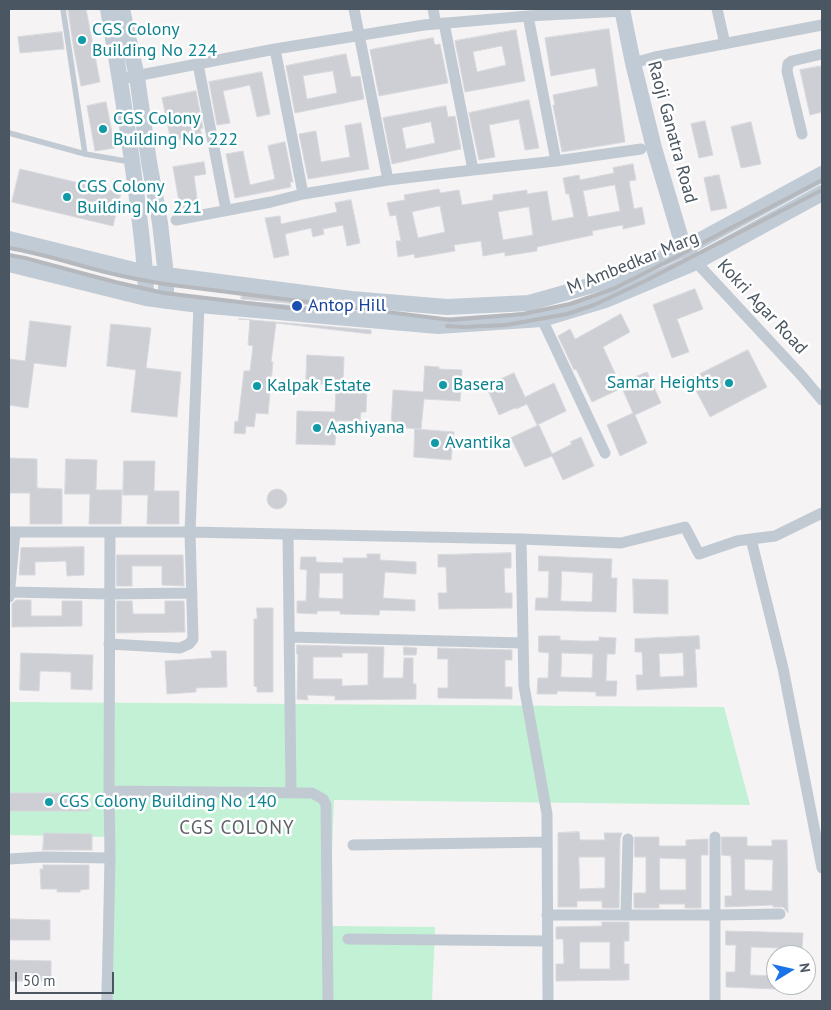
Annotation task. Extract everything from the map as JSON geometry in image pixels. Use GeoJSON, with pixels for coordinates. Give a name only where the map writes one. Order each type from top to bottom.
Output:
{"type":"FeatureCollection","features":[{"type":"Feature","properties":{"kind":"main road"},"geometry":{"type":"LineString","coordinates":[[108,9],[133,162],[146,273],[146,298]]}},
{"type":"Feature","properties":{"kind":"main road"},"geometry":{"type":"LineString","coordinates":[[122,9],[137,76],[149,162],[160,222],[166,275],[166,301]]}},
{"type":"Feature","properties":{"kind":"main road","name":"Raoji Ganatra Road"},"geometry":{"type":"LineString","coordinates":[[622,10],[632,63],[654,148],[684,249],[696,262]]}},
{"type":"Feature","properties":{"kind":"main road"},"geometry":{"type":"LineString","coordinates":[[9,239],[146,273],[351,299],[447,307],[530,303],[607,281],[684,249],[822,174]]}},
{"type":"Feature","properties":{"kind":"main road","name":"M Ambedkar Marg"},"geometry":{"type":"LineString","coordinates":[[9,264],[146,298],[166,301],[438,326],[542,319],[606,300],[696,262],[822,193]]}},
{"type":"Feature","properties":{"kind":"main road"},"geometry":{"type":"LineString","coordinates":[[375,321],[378,301]]}},
{"type":"Feature","properties":{"kind":"street"},"geometry":{"type":"LineString","coordinates":[[354,9],[388,180]]}},
{"type":"Feature","properties":{"kind":"street"},"geometry":{"type":"LineString","coordinates":[[433,9],[440,24],[473,170]]}},
{"type":"Feature","properties":{"kind":"street"},"geometry":{"type":"LineString","coordinates":[[717,9],[725,44]]}},
{"type":"Feature","properties":{"kind":"street"},"geometry":{"type":"LineString","coordinates":[[120,79],[275,49],[440,24],[522,14],[622,10]]}},
{"type":"Feature","properties":{"kind":"street"},"geometry":{"type":"LineString","coordinates":[[522,14],[556,162]]}},
{"type":"Feature","properties":{"kind":"street"},"geometry":{"type":"LineString","coordinates":[[632,63],[822,24]]}},
{"type":"Feature","properties":{"kind":"street"},"geometry":{"type":"LineString","coordinates":[[275,49],[303,194]]}},
{"type":"Feature","properties":{"kind":"street"},"geometry":{"type":"LineString","coordinates":[[802,134],[787,71],[788,64],[792,61],[822,54]]}},
{"type":"Feature","properties":{"kind":"street"},"geometry":{"type":"LineString","coordinates":[[198,64],[226,210]]}},
{"type":"Feature","properties":{"kind":"street"},"geometry":{"type":"LineString","coordinates":[[176,220],[303,194],[388,180],[556,162],[641,150]]}},
{"type":"Feature","properties":{"kind":"street","name":"Kokri Agar Road"},"geometry":{"type":"LineString","coordinates":[[696,262],[802,375],[822,400]]}},
{"type":"Feature","properties":{"kind":"street"},"geometry":{"type":"LineString","coordinates":[[109,644],[180,648],[189,644],[193,639],[190,532],[199,304]]}},
{"type":"Feature","properties":{"kind":"street"},"geometry":{"type":"LineString","coordinates":[[542,319],[605,453]]}},
{"type":"Feature","properties":{"kind":"street"},"geometry":{"type":"LineString","coordinates":[[9,597],[12,532],[190,532],[622,543],[685,527],[699,554],[737,541],[775,536],[822,513]]}},
{"type":"Feature","properties":{"kind":"street"},"geometry":{"type":"LineString","coordinates":[[107,1001],[110,858],[110,532]]}},
{"type":"Feature","properties":{"kind":"street"},"geometry":{"type":"LineString","coordinates":[[288,534],[291,793]]}},
{"type":"Feature","properties":{"kind":"street"},"geometry":{"type":"LineString","coordinates":[[521,539],[524,686],[547,814],[548,1001]]}},
{"type":"Feature","properties":{"kind":"street"},"geometry":{"type":"LineString","coordinates":[[751,539],[783,668],[822,868]]}},
{"type":"Feature","properties":{"kind":"street"},"geometry":{"type":"LineString","coordinates":[[9,592],[192,593]]}},
{"type":"Feature","properties":{"kind":"street"},"geometry":{"type":"LineString","coordinates":[[289,637],[523,643]]}},
{"type":"Feature","properties":{"kind":"street"},"geometry":{"type":"LineString","coordinates":[[109,791],[312,793],[323,799],[326,805],[328,1001]]}},
{"type":"Feature","properties":{"kind":"street"},"geometry":{"type":"LineString","coordinates":[[715,837],[715,1001]]}},
{"type":"Feature","properties":{"kind":"street"},"geometry":{"type":"LineString","coordinates":[[626,916],[628,839]]}},
{"type":"Feature","properties":{"kind":"street"},"geometry":{"type":"LineString","coordinates":[[353,845],[547,842]]}},
{"type":"Feature","properties":{"kind":"street"},"geometry":{"type":"LineString","coordinates":[[9,859],[43,857],[110,858]]}},
{"type":"Feature","properties":{"kind":"street"},"geometry":{"type":"LineString","coordinates":[[547,915],[780,914]]}},
{"type":"Feature","properties":{"kind":"street"},"geometry":{"type":"LineString","coordinates":[[348,939],[548,941]]}},
{"type":"Feature","properties":{"kind":"lane"},"geometry":{"type":"LineString","coordinates":[[63,9],[85,154]]}},
{"type":"Feature","properties":{"kind":"lane"},"geometry":{"type":"LineString","coordinates":[[9,133],[85,154],[133,162]]}},
{"type":"Feature","properties":{"kind":"green space"},"geometry":{"type":"Polygon","coordinates":[[[9,702],[724,707],[750,805],[334,800],[329,926],[435,927],[432,1001],[101,1001],[106,837],[9,835],[9,702]]]}},
{"type":"Feature","properties":{"kind":"building","name":"CGS Colony Building No 224"},"geometry":{"type":"Polygon","coordinates":[[[68,9],[86,9],[100,82],[81,86],[68,9]]]}},
{"type":"Feature","properties":{"kind":"building"},"geometry":{"type":"Polygon","coordinates":[[[609,29],[625,142],[562,152],[553,105],[555,105],[553,95],[598,86],[595,68],[551,76],[545,38],[609,29]]]}},
{"type":"Feature","properties":{"kind":"building"},"geometry":{"type":"Polygon","coordinates":[[[516,30],[525,81],[465,92],[455,41],[516,30]],[[502,46],[473,52],[477,72],[506,65],[502,46]]]}},
{"type":"Feature","properties":{"kind":"building"},"geometry":{"type":"Polygon","coordinates":[[[62,32],[64,49],[20,53],[18,37],[62,32]]]}},
{"type":"Feature","properties":{"kind":"building"},"geometry":{"type":"Polygon","coordinates":[[[433,38],[435,45],[440,44],[448,83],[379,96],[370,50],[433,38]]]}},
{"type":"Feature","properties":{"kind":"building"},"geometry":{"type":"Polygon","coordinates":[[[346,54],[351,77],[360,76],[364,99],[295,113],[286,66],[346,54]],[[333,71],[303,76],[307,99],[337,93],[333,71]]]}},
{"type":"Feature","properties":{"kind":"building"},"geometry":{"type":"Polygon","coordinates":[[[822,66],[822,112],[810,115],[800,70],[822,66]]]}},
{"type":"Feature","properties":{"kind":"building"},"geometry":{"type":"Polygon","coordinates":[[[262,72],[270,114],[257,117],[250,85],[223,91],[230,123],[217,125],[209,82],[262,72]]]}},
{"type":"Feature","properties":{"kind":"building"},"geometry":{"type":"Polygon","coordinates":[[[196,91],[203,128],[200,129],[202,135],[171,141],[162,98],[196,91]]]}},
{"type":"Feature","properties":{"kind":"building"},"geometry":{"type":"Polygon","coordinates":[[[529,100],[539,148],[525,150],[519,119],[489,125],[495,157],[479,160],[469,113],[529,100]]]}},
{"type":"Feature","properties":{"kind":"building","name":"CGS Colony Building No 222"},"geometry":{"type":"Polygon","coordinates":[[[106,102],[115,148],[95,151],[87,106],[106,102]]]}},
{"type":"Feature","properties":{"kind":"building"},"geometry":{"type":"Polygon","coordinates":[[[446,106],[448,117],[455,116],[461,149],[392,164],[383,118],[446,106]],[[431,122],[402,128],[406,149],[435,143],[431,122]]]}},
{"type":"Feature","properties":{"kind":"building"},"geometry":{"type":"Polygon","coordinates":[[[705,121],[713,155],[699,158],[691,124],[705,121]]]}},
{"type":"Feature","properties":{"kind":"building"},"geometry":{"type":"Polygon","coordinates":[[[751,122],[761,164],[741,168],[731,127],[751,122]]]}},
{"type":"Feature","properties":{"kind":"building"},"geometry":{"type":"Polygon","coordinates":[[[361,123],[369,169],[308,179],[299,134],[316,131],[321,162],[350,157],[345,126],[361,123]]]}},
{"type":"Feature","properties":{"kind":"building"},"geometry":{"type":"Polygon","coordinates":[[[285,142],[293,182],[290,182],[291,187],[235,198],[226,154],[243,151],[250,185],[275,179],[268,146],[285,142]]]}},
{"type":"Feature","properties":{"kind":"building"},"geometry":{"type":"Polygon","coordinates":[[[204,162],[206,174],[194,176],[198,205],[180,208],[173,167],[204,162]]]}},
{"type":"Feature","properties":{"kind":"building"},"geometry":{"type":"Polygon","coordinates":[[[633,164],[636,180],[629,181],[634,209],[642,207],[645,224],[623,229],[623,225],[592,231],[593,235],[537,247],[537,251],[505,256],[505,252],[483,256],[481,241],[454,245],[455,251],[415,258],[414,254],[398,257],[396,241],[401,241],[396,215],[390,216],[387,203],[405,200],[404,195],[439,189],[440,193],[459,190],[462,205],[493,200],[493,195],[527,190],[527,194],[547,191],[552,221],[574,217],[563,178],[579,175],[580,180],[614,173],[613,168],[633,164]],[[615,185],[583,191],[588,217],[620,211],[615,185]],[[440,206],[412,212],[418,238],[445,232],[440,206]],[[529,207],[498,212],[503,240],[533,235],[529,207]]]}},
{"type":"Feature","properties":{"kind":"building","name":"CGS Colony Building No 221"},"geometry":{"type":"Polygon","coordinates":[[[20,169],[121,193],[113,226],[12,202],[20,169]]]}},
{"type":"Feature","properties":{"kind":"building"},"geometry":{"type":"Polygon","coordinates":[[[719,175],[727,208],[711,211],[704,178],[719,175]]]}},
{"type":"Feature","properties":{"kind":"building"},"geometry":{"type":"Polygon","coordinates":[[[351,200],[360,243],[347,246],[343,225],[323,229],[324,234],[313,237],[311,228],[285,234],[289,255],[274,258],[265,218],[280,216],[281,224],[337,212],[335,203],[351,200]]]}},
{"type":"Feature","properties":{"kind":"building"},"geometry":{"type":"Polygon","coordinates":[[[695,289],[703,309],[677,319],[689,352],[672,358],[653,305],[695,289]]]}},
{"type":"Feature","properties":{"kind":"building"},"geometry":{"type":"Polygon","coordinates":[[[242,295],[333,307],[241,299],[242,295]]]}},
{"type":"Feature","properties":{"kind":"building"},"geometry":{"type":"Polygon","coordinates":[[[621,314],[630,332],[603,347],[620,384],[647,372],[661,403],[635,415],[647,443],[620,456],[607,425],[633,413],[622,388],[592,402],[558,336],[570,329],[575,339],[621,314]]]}},
{"type":"Feature","properties":{"kind":"building","name":"Kalpak Estate"},"geometry":{"type":"Polygon","coordinates":[[[239,319],[371,330],[371,334],[276,323],[271,362],[273,362],[268,414],[256,413],[254,427],[246,426],[245,434],[234,433],[235,421],[238,422],[244,371],[250,371],[253,346],[248,345],[250,320],[239,319]]]}},
{"type":"Feature","properties":{"kind":"building"},"geometry":{"type":"Polygon","coordinates":[[[30,321],[71,326],[66,367],[34,363],[28,408],[9,405],[9,359],[25,361],[30,321]]]}},
{"type":"Feature","properties":{"kind":"building"},"geometry":{"type":"Polygon","coordinates":[[[111,324],[151,328],[146,368],[181,372],[177,417],[131,412],[136,370],[107,366],[111,324]]]}},
{"type":"Feature","properties":{"kind":"building","name":"Samar Heights"},"geometry":{"type":"Polygon","coordinates":[[[748,350],[767,387],[710,417],[690,379],[748,350]]]}},
{"type":"Feature","properties":{"kind":"building"},"geometry":{"type":"Polygon","coordinates":[[[307,355],[344,357],[343,382],[347,383],[347,385],[367,386],[366,412],[361,412],[360,421],[336,421],[335,445],[296,444],[297,411],[335,412],[336,385],[306,383],[307,355]]]}},
{"type":"Feature","properties":{"kind":"building"},"geometry":{"type":"Polygon","coordinates":[[[425,366],[462,370],[460,401],[424,399],[421,429],[391,427],[393,390],[423,392],[425,366]]]}},
{"type":"Feature","properties":{"kind":"building"},"geometry":{"type":"Polygon","coordinates":[[[514,373],[525,397],[554,383],[566,411],[537,425],[527,404],[499,415],[486,386],[514,373]]]}},
{"type":"Feature","properties":{"kind":"building"},"geometry":{"type":"Polygon","coordinates":[[[539,425],[552,454],[581,437],[594,466],[563,480],[552,456],[525,467],[511,438],[539,425]]]}},
{"type":"Feature","properties":{"kind":"building","name":"Avantika"},"geometry":{"type":"Polygon","coordinates":[[[415,429],[454,432],[451,460],[414,457],[415,429]]]}},
{"type":"Feature","properties":{"kind":"building"},"geometry":{"type":"Polygon","coordinates":[[[9,458],[37,459],[37,488],[62,489],[62,524],[30,524],[30,493],[9,493],[9,458]]]}},
{"type":"Feature","properties":{"kind":"building"},"geometry":{"type":"Polygon","coordinates":[[[66,459],[97,460],[96,490],[122,490],[121,524],[89,524],[90,494],[65,494],[66,459]]]}},
{"type":"Feature","properties":{"kind":"building"},"geometry":{"type":"Polygon","coordinates":[[[124,461],[155,461],[154,491],[179,491],[179,524],[147,524],[148,495],[123,495],[124,461]]]}},
{"type":"Feature","properties":{"kind":"building"},"geometry":{"type":"Polygon","coordinates":[[[277,489],[284,492],[287,499],[284,506],[277,509],[270,506],[267,499],[270,492],[277,489]]]}},
{"type":"Feature","properties":{"kind":"building"},"geometry":{"type":"Polygon","coordinates":[[[84,547],[84,575],[67,576],[66,561],[35,562],[35,575],[19,575],[21,548],[84,547]]]}},
{"type":"Feature","properties":{"kind":"building"},"geometry":{"type":"Polygon","coordinates":[[[511,553],[511,568],[504,568],[505,593],[512,593],[512,608],[439,609],[438,593],[447,593],[446,567],[438,567],[438,555],[511,553]]]}},
{"type":"Feature","properties":{"kind":"building"},"geometry":{"type":"Polygon","coordinates":[[[367,554],[380,554],[380,560],[416,562],[416,574],[385,572],[383,598],[415,600],[415,611],[380,610],[379,615],[340,614],[340,611],[317,611],[317,614],[297,613],[297,601],[306,601],[307,570],[300,569],[301,557],[316,557],[316,562],[343,563],[343,558],[367,558],[367,554]],[[320,573],[319,598],[343,599],[343,573],[320,573]]]}},
{"type":"Feature","properties":{"kind":"building"},"geometry":{"type":"Polygon","coordinates":[[[117,555],[183,555],[184,586],[162,585],[162,566],[132,566],[132,586],[117,586],[117,555]]]}},
{"type":"Feature","properties":{"kind":"building"},"geometry":{"type":"Polygon","coordinates":[[[539,556],[612,559],[611,578],[617,578],[616,612],[535,610],[536,598],[548,598],[549,571],[539,571],[539,556]],[[562,571],[561,601],[592,602],[593,573],[562,571]]]}},
{"type":"Feature","properties":{"kind":"building"},"geometry":{"type":"Polygon","coordinates":[[[633,579],[668,580],[668,614],[634,613],[633,579]]]}},
{"type":"Feature","properties":{"kind":"building"},"geometry":{"type":"Polygon","coordinates":[[[16,600],[31,600],[31,616],[62,616],[62,601],[82,601],[82,626],[12,627],[12,604],[16,600]]]}},
{"type":"Feature","properties":{"kind":"building"},"geometry":{"type":"Polygon","coordinates":[[[117,601],[132,601],[133,614],[165,614],[165,601],[184,601],[185,632],[117,633],[117,601]]]}},
{"type":"Feature","properties":{"kind":"building"},"geometry":{"type":"Polygon","coordinates":[[[257,608],[273,608],[273,692],[257,692],[257,687],[254,686],[254,619],[257,619],[257,608]]]}},
{"type":"Feature","properties":{"kind":"building"},"geometry":{"type":"Polygon","coordinates":[[[539,636],[560,636],[560,640],[580,641],[599,641],[599,637],[616,638],[615,654],[607,654],[606,681],[617,681],[616,696],[596,696],[596,692],[557,691],[557,694],[537,694],[538,678],[548,678],[549,653],[539,652],[539,636]],[[562,653],[561,677],[592,678],[593,654],[562,653]]]}},
{"type":"Feature","properties":{"kind":"building"},"geometry":{"type":"Polygon","coordinates":[[[699,636],[700,649],[695,649],[697,687],[637,690],[636,675],[643,675],[642,652],[635,652],[635,639],[699,636]],[[683,653],[659,654],[660,677],[684,676],[683,653]]]}},
{"type":"Feature","properties":{"kind":"building"},"geometry":{"type":"Polygon","coordinates":[[[297,645],[384,647],[383,678],[403,678],[404,658],[413,658],[413,684],[416,684],[416,699],[335,700],[335,696],[307,695],[308,700],[297,699],[297,645]],[[342,653],[342,657],[313,657],[313,679],[342,679],[342,686],[368,685],[368,653],[342,653]]]}},
{"type":"Feature","properties":{"kind":"building"},"geometry":{"type":"Polygon","coordinates":[[[404,647],[417,648],[416,655],[404,655],[404,647]]]}},
{"type":"Feature","properties":{"kind":"building"},"geometry":{"type":"Polygon","coordinates":[[[438,648],[512,650],[512,660],[505,660],[505,687],[512,687],[512,699],[438,698],[438,688],[448,688],[448,659],[438,659],[438,648]]]}},
{"type":"Feature","properties":{"kind":"building"},"geometry":{"type":"Polygon","coordinates":[[[211,651],[226,651],[227,687],[196,688],[196,692],[167,694],[165,661],[212,658],[211,651]]]}},
{"type":"Feature","properties":{"kind":"building"},"geometry":{"type":"Polygon","coordinates":[[[21,653],[93,655],[92,690],[71,689],[71,672],[40,671],[39,691],[20,690],[21,653]]]}},
{"type":"Feature","properties":{"kind":"building","name":"CGS Colony Building No 140"},"geometry":{"type":"Polygon","coordinates":[[[9,793],[89,793],[89,811],[9,811],[9,793]]]}},
{"type":"Feature","properties":{"kind":"building"},"geometry":{"type":"Polygon","coordinates":[[[579,832],[580,840],[605,840],[604,833],[622,833],[620,839],[619,908],[602,908],[602,901],[577,901],[577,907],[558,907],[558,833],[579,832]],[[579,857],[580,889],[605,888],[605,857],[579,857]]]}},
{"type":"Feature","properties":{"kind":"building"},"geometry":{"type":"Polygon","coordinates":[[[44,833],[92,834],[92,850],[43,850],[44,833]]]}},
{"type":"Feature","properties":{"kind":"building"},"geometry":{"type":"Polygon","coordinates":[[[635,837],[659,837],[659,846],[686,846],[686,840],[708,839],[708,855],[701,855],[701,908],[685,908],[685,904],[659,904],[659,908],[634,908],[634,893],[646,893],[646,857],[635,857],[635,837]],[[660,858],[660,890],[686,890],[686,859],[660,858]]]}},
{"type":"Feature","properties":{"kind":"building"},"geometry":{"type":"Polygon","coordinates":[[[722,837],[747,837],[747,846],[772,846],[772,840],[787,840],[788,913],[783,907],[773,907],[773,905],[725,907],[725,896],[732,896],[731,856],[722,855],[722,837]],[[745,859],[745,890],[772,891],[773,860],[745,859]]]}},
{"type":"Feature","properties":{"kind":"building"},"geometry":{"type":"Polygon","coordinates":[[[43,865],[89,865],[89,889],[80,890],[80,892],[57,892],[57,889],[41,889],[40,869],[43,869],[43,865]]]}},
{"type":"Feature","properties":{"kind":"building"},"geometry":{"type":"Polygon","coordinates":[[[9,919],[50,920],[50,940],[9,940],[9,919]]]}},
{"type":"Feature","properties":{"kind":"building"},"geometry":{"type":"Polygon","coordinates":[[[602,922],[629,922],[629,941],[624,941],[624,964],[629,964],[629,980],[556,981],[556,964],[564,964],[563,939],[556,939],[556,927],[602,926],[602,922]],[[580,942],[580,969],[610,969],[610,942],[580,942]]]}},
{"type":"Feature","properties":{"kind":"building"},"geometry":{"type":"Polygon","coordinates":[[[726,931],[803,933],[802,945],[751,947],[750,975],[766,976],[766,989],[726,987],[726,972],[735,972],[736,945],[726,945],[726,931]]]}},
{"type":"Feature","properties":{"kind":"building"},"geometry":{"type":"Polygon","coordinates":[[[9,960],[51,961],[51,981],[9,981],[9,960]]]}},
{"type":"Feature","properties":{"kind":"railway"},"geometry":{"type":"LineString","coordinates":[[9,248],[164,284],[451,320],[523,314],[570,304],[613,289],[822,180]]}},
{"type":"Feature","properties":{"kind":"railway"},"geometry":{"type":"LineString","coordinates":[[447,326],[506,325],[567,314],[594,305],[645,281],[822,190]]}},
{"type":"Feature","properties":{"kind":"railway"},"geometry":{"type":"LineString","coordinates":[[9,255],[164,293],[306,310]]}},
{"type":"Feature","properties":{"kind":"place","name":"CGS Colony Building No 224"},"geometry":{"type":"Point","coordinates":[82,40]}},
{"type":"Feature","properties":{"kind":"place","name":"CGS Colony Building No 222"},"geometry":{"type":"Point","coordinates":[103,129]}},
{"type":"Feature","properties":{"kind":"place","name":"CGS Colony Building No 221"},"geometry":{"type":"Point","coordinates":[67,197]}},
{"type":"Feature","properties":{"kind":"place","name":"Antop Hill"},"geometry":{"type":"Point","coordinates":[297,306]}},
{"type":"Feature","properties":{"kind":"place","name":"Samar Heights"},"geometry":{"type":"Point","coordinates":[729,383]}},
{"type":"Feature","properties":{"kind":"place","name":"Basera"},"geometry":{"type":"Point","coordinates":[443,385]}},
{"type":"Feature","properties":{"kind":"place","name":"Kalpak Estate"},"geometry":{"type":"Point","coordinates":[257,386]}},
{"type":"Feature","properties":{"kind":"place","name":"Aashiyana"},"geometry":{"type":"Point","coordinates":[317,428]}},
{"type":"Feature","properties":{"kind":"place","name":"Avantika"},"geometry":{"type":"Point","coordinates":[435,443]}},
{"type":"Feature","properties":{"kind":"place","name":"CGS Colony Building No 140"},"geometry":{"type":"Point","coordinates":[49,802]}},
{"type":"Feature","properties":{"kind":"district","name":"CGS COLONY"},"geometry":{"type":"Point","coordinates":[237,829]}}]}
